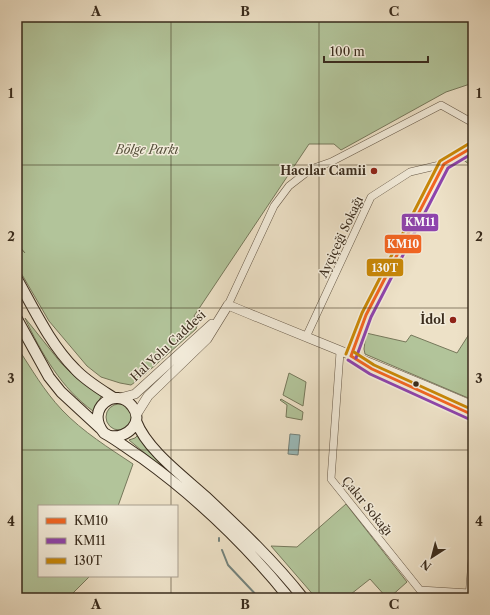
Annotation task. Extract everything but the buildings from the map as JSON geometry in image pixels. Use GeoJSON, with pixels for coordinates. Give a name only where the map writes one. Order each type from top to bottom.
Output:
{"type":"FeatureCollection","features":[{"type":"Feature","properties":{"kind":"main road"},"geometry":{"type":"LineString","coordinates":[[17,279],[61,353],[80,374],[117,398],[131,404],[141,433],[156,451],[251,539],[303,598]]}},
{"type":"Feature","properties":{"kind":"main road"},"geometry":{"type":"LineString","coordinates":[[17,319],[49,376],[61,392],[100,428],[166,476],[193,499],[266,571],[289,598]]}},
{"type":"Feature","properties":{"kind":"main road"},"geometry":{"type":"LineString","coordinates":[[100,428],[97,415],[99,409],[102,404],[117,398]]}},
{"type":"Feature","properties":{"kind":"main road"},"geometry":{"type":"LineString","coordinates":[[110,436],[123,436],[129,432],[136,418]]}},
{"type":"Feature","properties":{"kind":"street"},"geometry":{"type":"LineString","coordinates":[[473,123],[441,105],[331,162],[311,170],[289,186],[274,206],[228,305],[473,406]]}},
{"type":"Feature","properties":{"kind":"street"},"geometry":{"type":"LineString","coordinates":[[351,356],[366,315],[444,164],[473,146]]}},
{"type":"Feature","properties":{"kind":"street","name":"Ayçiçeği Sokağı"},"geometry":{"type":"LineString","coordinates":[[306,337],[371,197],[410,172],[444,164]]}},
{"type":"Feature","properties":{"kind":"street","name":"Hal Yolu Caddesi"},"geometry":{"type":"LineString","coordinates":[[117,398],[135,394],[202,335],[228,305]]}},
{"type":"Feature","properties":{"kind":"street","name":"Hal Yolu Caddesi"},"geometry":{"type":"LineString","coordinates":[[136,418],[148,396],[207,339],[228,305]]}},
{"type":"Feature","properties":{"kind":"street","name":"Çakır Sokağı"},"geometry":{"type":"LineString","coordinates":[[340,352],[331,479],[420,590],[469,595]]}},
{"type":"Feature","properties":{"kind":"street"},"geometry":{"type":"LineString","coordinates":[[351,356],[372,369],[473,415]]}},
{"type":"Feature","properties":{"kind":"street"},"geometry":{"type":"LineString","coordinates":[[469,595],[473,546]]}},
{"type":"Feature","properties":{"kind":"green space","name":"Bölge Parkı"},"geometry":{"type":"Polygon","coordinates":[[[17,17],[473,17],[473,83],[446,92],[341,150],[334,144],[309,144],[194,316],[198,323],[196,329],[131,385],[101,377],[87,366],[49,321],[17,266],[17,245],[25,253],[17,243],[17,17]]]}},
{"type":"Feature","properties":{"kind":"green space"},"geometry":{"type":"Polygon","coordinates":[[[473,152],[473,167],[462,159],[473,152]]]}},
{"type":"Feature","properties":{"kind":"green space"},"geometry":{"type":"Polygon","coordinates":[[[25,318],[61,363],[75,377],[102,395],[93,411],[72,392],[53,369],[45,357],[25,318]]]}},
{"type":"Feature","properties":{"kind":"green space"},"geometry":{"type":"Polygon","coordinates":[[[473,328],[473,400],[365,354],[364,349],[366,333],[406,342],[411,335],[457,353],[473,328]]]}},
{"type":"Feature","properties":{"kind":"green space"},"geometry":{"type":"Polygon","coordinates":[[[17,347],[55,403],[87,433],[133,464],[118,505],[38,505],[38,577],[89,577],[68,598],[17,598],[17,347]]]}},
{"type":"Feature","properties":{"kind":"green space"},"geometry":{"type":"Polygon","coordinates":[[[289,373],[306,382],[303,406],[283,395],[289,373]]]}},
{"type":"Feature","properties":{"kind":"green space"},"geometry":{"type":"Polygon","coordinates":[[[281,399],[303,412],[302,420],[286,417],[287,405],[280,400],[281,399]]]}},
{"type":"Feature","properties":{"kind":"green space"},"geometry":{"type":"Polygon","coordinates":[[[119,404],[128,408],[132,417],[128,426],[119,430],[110,426],[106,417],[110,408],[119,404]]]}},
{"type":"Feature","properties":{"kind":"green space"},"geometry":{"type":"Polygon","coordinates":[[[140,433],[207,505],[129,440],[135,438],[140,433]]]}},
{"type":"Feature","properties":{"kind":"green space"},"geometry":{"type":"Polygon","coordinates":[[[346,504],[407,582],[389,598],[387,598],[370,579],[346,598],[316,598],[271,546],[297,547],[346,504]]]}},
{"type":"Feature","properties":{"kind":"water"},"geometry":{"type":"Polygon","coordinates":[[[290,434],[300,435],[298,455],[288,454],[290,434]]]}},
{"type":"Feature","properties":{"kind":"waterway"},"geometry":{"type":"LineString","coordinates":[[222,550],[228,565],[259,598]]}},
{"type":"Feature","properties":{"kind":"transit line","name":"130T"},"geometry":{"type":"LineString","coordinates":[[346,354],[362,313],[440,161],[470,143]]}},
{"type":"Feature","properties":{"kind":"transit line","name":"KM10"},"geometry":{"type":"LineString","coordinates":[[351,356],[366,315],[444,164],[473,147]]}},
{"type":"Feature","properties":{"kind":"transit line","name":"KM11"},"geometry":{"type":"LineString","coordinates":[[356,358],[371,317],[448,168],[473,153]]}},
{"type":"Feature","properties":{"kind":"transit line","name":"130T"},"geometry":{"type":"LineString","coordinates":[[354,352],[374,365],[473,410]]}},
{"type":"Feature","properties":{"kind":"transit line","name":"KM10"},"geometry":{"type":"LineString","coordinates":[[351,356],[372,369],[473,415]]}},
{"type":"Feature","properties":{"kind":"transit line","name":"KM11"},"geometry":{"type":"LineString","coordinates":[[348,360],[370,374],[471,420]]}},
{"type":"Feature","properties":{"kind":"place","name":"Hacılar Camii"},"geometry":{"type":"Point","coordinates":[374,171]}},
{"type":"Feature","properties":{"kind":"place","name":"İdol"},"geometry":{"type":"Point","coordinates":[453,320]}}]}
